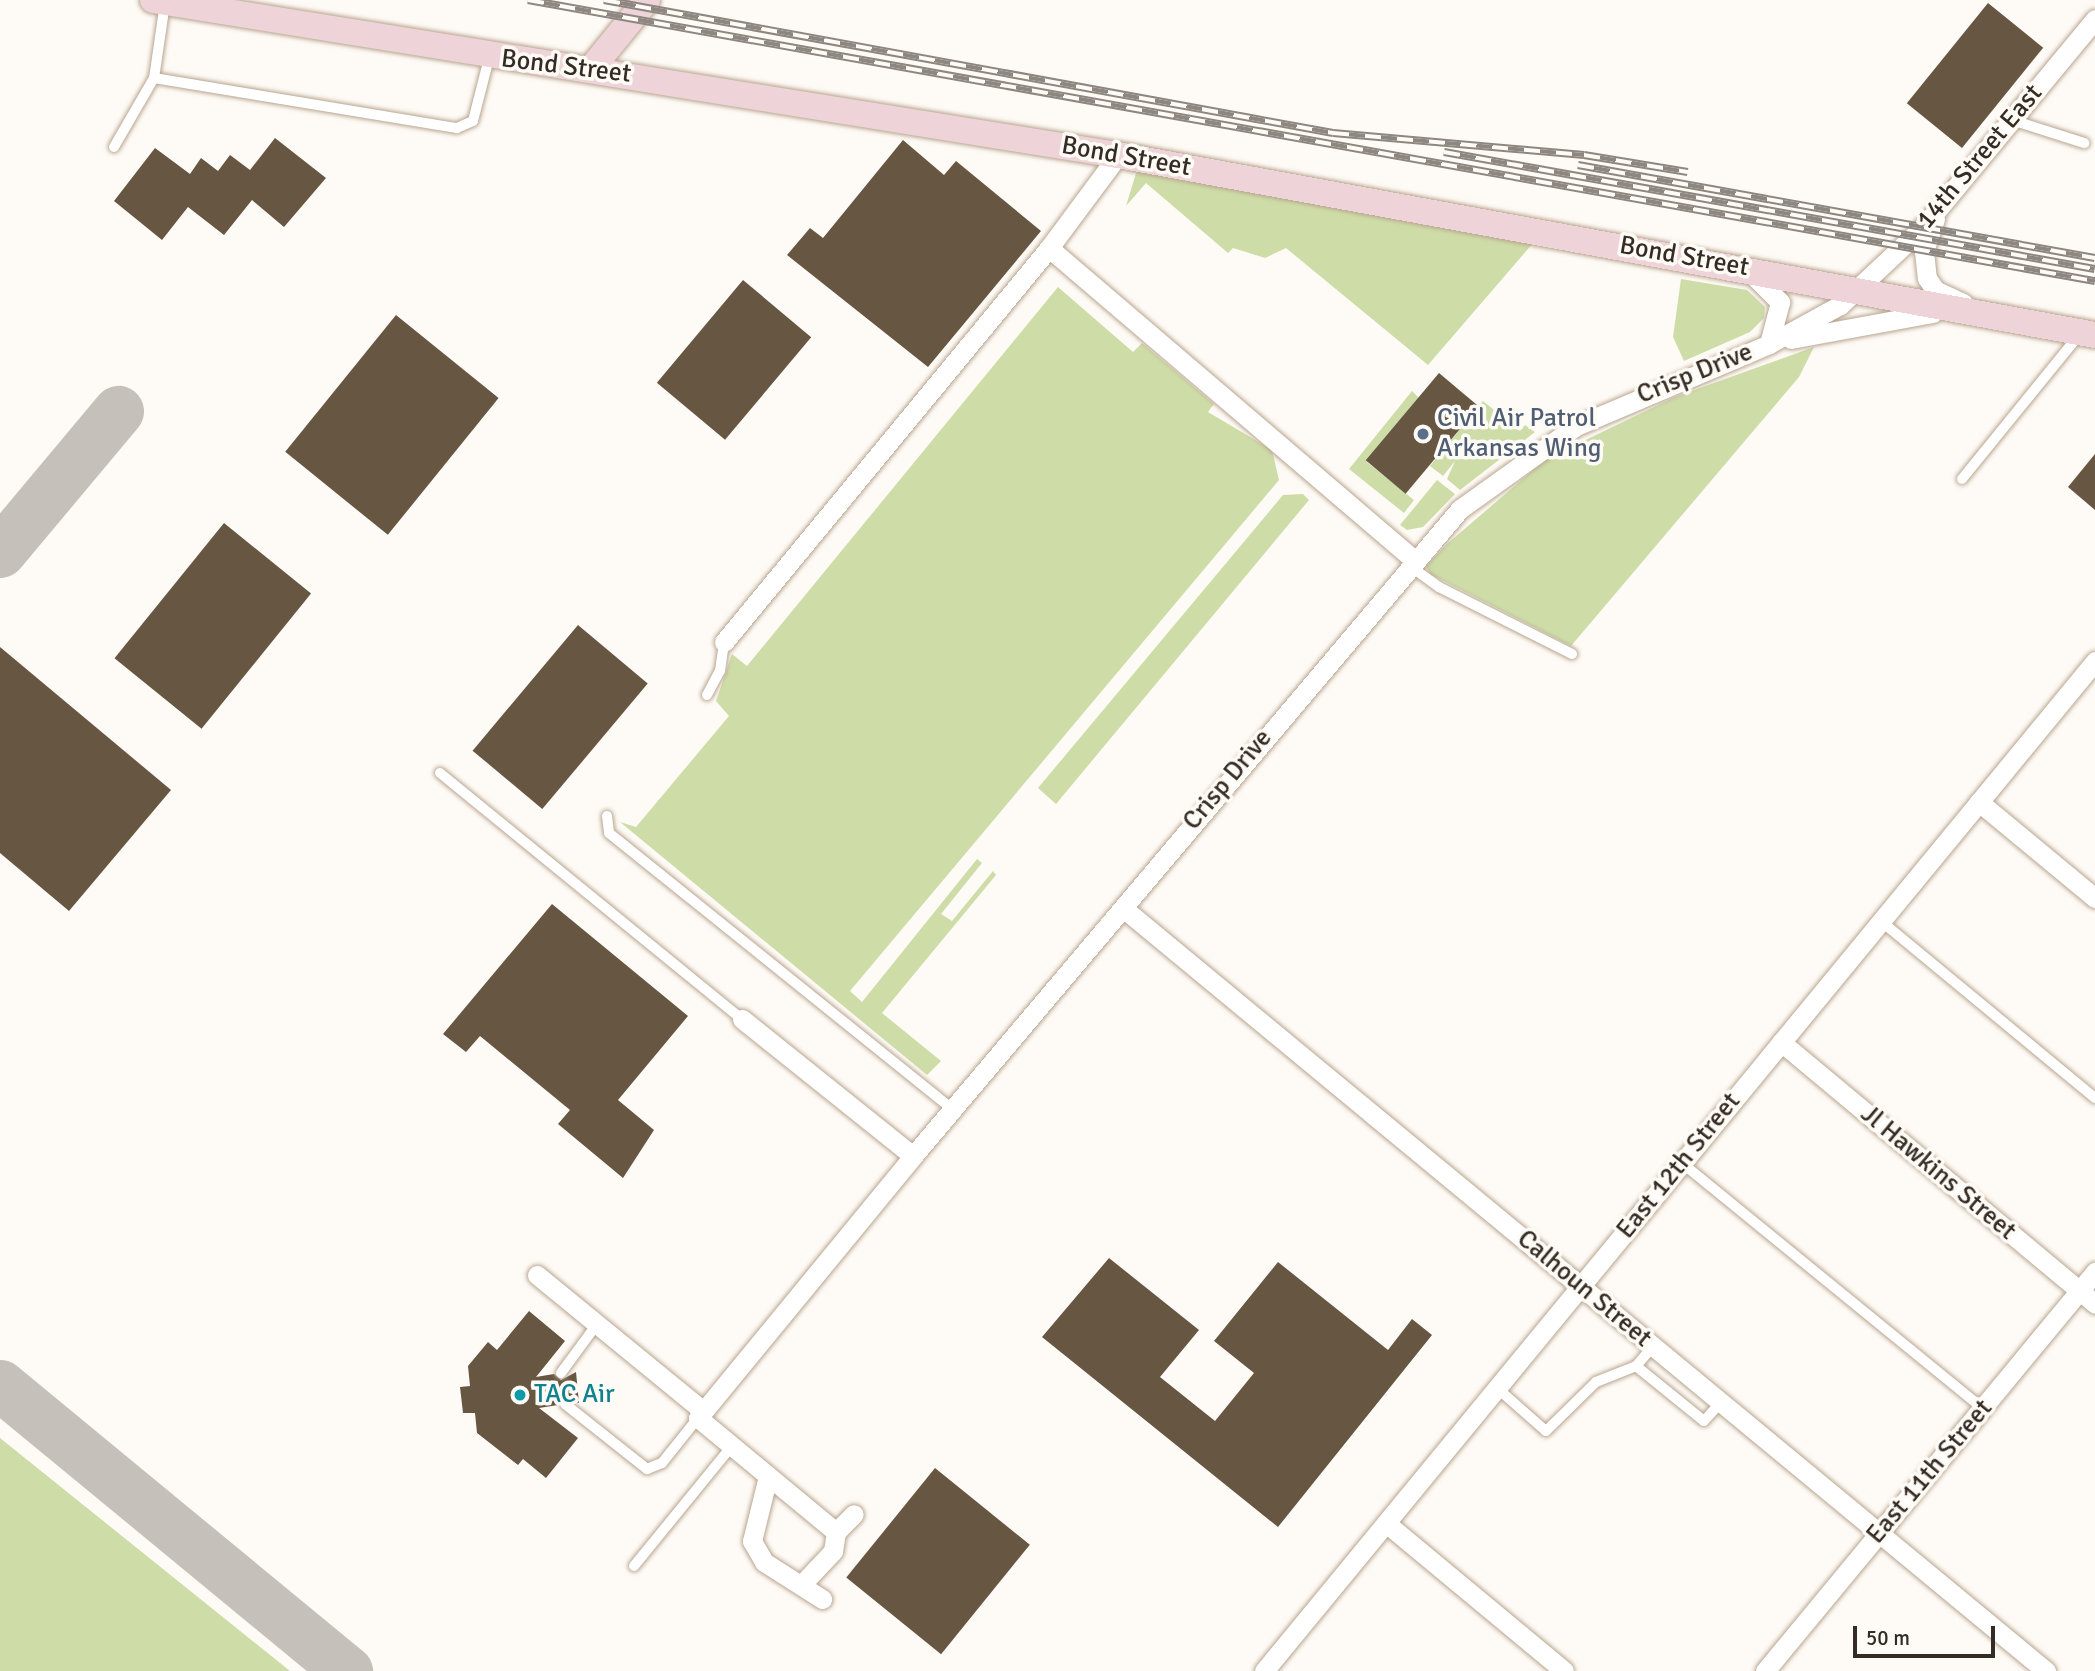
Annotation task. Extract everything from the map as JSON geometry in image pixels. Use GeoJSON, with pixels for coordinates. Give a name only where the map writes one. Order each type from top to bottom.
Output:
{"type":"FeatureCollection","features":[{"type":"Feature","properties":{"kind":"street"},"geometry":{"type":"LineString","coordinates":[[592,69],[647,0]]}},
{"type":"Feature","properties":{"kind":"street","name":"Bond Street"},"geometry":{"type":"LineString","coordinates":[[159,1],[489,58],[592,69],[1118,155],[1990,312],[2088,334]]}},
{"type":"Feature","properties":{"kind":"street","name":"14th Street East"},"geometry":{"type":"LineString","coordinates":[[1857,289],[1949,197],[2095,19]]}},
{"type":"Feature","properties":{"kind":"street"},"geometry":{"type":"LineString","coordinates":[[724,642],[1049,248],[1118,155]]}},
{"type":"Feature","properties":{"kind":"street"},"geometry":{"type":"LineString","coordinates":[[1949,197],[1926,239],[1927,278],[1946,297],[1990,312]]}},
{"type":"Feature","properties":{"kind":"street"},"geometry":{"type":"LineString","coordinates":[[1049,248],[1410,562]]}},
{"type":"Feature","properties":{"kind":"street"},"geometry":{"type":"LineString","coordinates":[[1742,267],[1771,287],[1780,302],[1769,344]]}},
{"type":"Feature","properties":{"kind":"street","name":"Crisp Drive"},"geometry":{"type":"LineString","coordinates":[[700,1414],[1410,562],[1460,509],[1536,449],[1616,406],[1769,344],[1857,289]]}},
{"type":"Feature","properties":{"kind":"street","name":"Crisp Drive"},"geometry":{"type":"LineString","coordinates":[[1769,344],[1914,313],[1990,312]]}},
{"type":"Feature","properties":{"kind":"street","name":"East 12th Street"},"geometry":{"type":"LineString","coordinates":[[1264,1671],[2095,661]]}},
{"type":"Feature","properties":{"kind":"street"},"geometry":{"type":"LineString","coordinates":[[1979,802],[2095,898]]}},
{"type":"Feature","properties":{"kind":"street","name":"Calhoun Street"},"geometry":{"type":"LineString","coordinates":[[1123,908],[2046,1671]]}},
{"type":"Feature","properties":{"kind":"street"},"geometry":{"type":"LineString","coordinates":[[743,1019],[913,1156]]}},
{"type":"Feature","properties":{"kind":"street","name":"Jl Hawkins Street"},"geometry":{"type":"LineString","coordinates":[[1781,1042],[2087,1297]]}},
{"type":"Feature","properties":{"kind":"street","name":"East 11th Street"},"geometry":{"type":"LineString","coordinates":[[1765,1671],[1982,1408],[2087,1297],[2095,1272]]}},
{"type":"Feature","properties":{"kind":"street"},"geometry":{"type":"LineString","coordinates":[[537,1275],[700,1414],[732,1446],[836,1532]]}},
{"type":"Feature","properties":{"kind":"street"},"geometry":{"type":"LineString","coordinates":[[768,1476],[752,1541],[764,1562],[803,1583],[822,1599]]}},
{"type":"Feature","properties":{"kind":"street"},"geometry":{"type":"LineString","coordinates":[[803,1583],[834,1551],[836,1532],[854,1514]]}},
{"type":"Feature","properties":{"kind":"street"},"geometry":{"type":"LineString","coordinates":[[1386,1522],[1563,1671]]}},
{"type":"Feature","properties":{"kind":"lane"},"geometry":{"type":"LineString","coordinates":[[114,147],[154,78],[159,1]]}},
{"type":"Feature","properties":{"kind":"lane"},"geometry":{"type":"LineString","coordinates":[[154,78],[457,128],[473,121],[489,58]]}},
{"type":"Feature","properties":{"kind":"lane"},"geometry":{"type":"LineString","coordinates":[[2012,120],[2084,143]]}},
{"type":"Feature","properties":{"kind":"lane"},"geometry":{"type":"LineString","coordinates":[[1962,479],[2088,334]]}},
{"type":"Feature","properties":{"kind":"lane"},"geometry":{"type":"LineString","coordinates":[[1410,562],[1439,587],[1572,654]]}},
{"type":"Feature","properties":{"kind":"lane"},"geometry":{"type":"LineString","coordinates":[[707,695],[720,671],[724,642]]}},
{"type":"Feature","properties":{"kind":"lane"},"geometry":{"type":"LineString","coordinates":[[440,773],[743,1019]]}},
{"type":"Feature","properties":{"kind":"lane"},"geometry":{"type":"LineString","coordinates":[[607,816],[609,833],[954,1110]]}},
{"type":"Feature","properties":{"kind":"lane"},"geometry":{"type":"LineString","coordinates":[[1881,921],[2095,1098]]}},
{"type":"Feature","properties":{"kind":"lane"},"geometry":{"type":"LineString","coordinates":[[1682,1163],[1982,1408]]}},
{"type":"Feature","properties":{"kind":"lane"},"geometry":{"type":"LineString","coordinates":[[561,1373],[597,1324]]}},
{"type":"Feature","properties":{"kind":"lane"},"geometry":{"type":"LineString","coordinates":[[1497,1388],[1546,1431],[1596,1382],[1636,1366],[1653,1346]]}},
{"type":"Feature","properties":{"kind":"lane"},"geometry":{"type":"LineString","coordinates":[[1636,1366],[1704,1421],[1721,1402]]}},
{"type":"Feature","properties":{"kind":"lane"},"geometry":{"type":"LineString","coordinates":[[565,1404],[647,1469],[662,1462],[700,1414]]}},
{"type":"Feature","properties":{"kind":"lane"},"geometry":{"type":"LineString","coordinates":[[634,1566],[732,1446]]}},
{"type":"Feature","properties":{"kind":"green space"},"geometry":{"type":"Polygon","coordinates":[[[1137,170],[1534,242],[1428,365],[1286,248],[1265,258],[1233,248],[1228,253],[1146,183],[1126,206],[1137,170]]]}},
{"type":"Feature","properties":{"kind":"green space"},"geometry":{"type":"Polygon","coordinates":[[[1681,279],[1747,290],[1765,307],[1764,318],[1750,332],[1684,361],[1673,337],[1681,279]]]}},
{"type":"Feature","properties":{"kind":"green space"},"geometry":{"type":"Polygon","coordinates":[[[1058,287],[1133,352],[1142,343],[1214,404],[1208,412],[1272,450],[1279,480],[850,991],[862,1002],[977,859],[982,863],[941,914],[952,921],[993,871],[996,875],[882,1013],[941,1061],[927,1075],[620,822],[636,827],[729,716],[716,701],[732,654],[747,666],[1058,287]]]}},
{"type":"Feature","properties":{"kind":"green space"},"geometry":{"type":"Polygon","coordinates":[[[1814,347],[1799,377],[1571,646],[1430,574],[1426,566],[1447,544],[1546,459],[1675,397],[1814,347]]]}},
{"type":"Feature","properties":{"kind":"green space"},"geometry":{"type":"Polygon","coordinates":[[[1412,391],[1419,398],[1367,462],[1414,500],[1404,513],[1349,469],[1412,391]]]}},
{"type":"Feature","properties":{"kind":"green space"},"geometry":{"type":"Polygon","coordinates":[[[1483,401],[1520,431],[1525,425],[1535,432],[1460,490],[1447,479],[1455,461],[1443,476],[1430,466],[1483,401]]]}},
{"type":"Feature","properties":{"kind":"green space"},"geometry":{"type":"Polygon","coordinates":[[[1437,480],[1455,494],[1423,527],[1407,530],[1400,525],[1437,480]]]}},
{"type":"Feature","properties":{"kind":"green space"},"geometry":{"type":"Polygon","coordinates":[[[1303,494],[1309,500],[1056,804],[1038,788],[1283,495],[1303,494]]]}},
{"type":"Feature","properties":{"kind":"green space"},"geometry":{"type":"Polygon","coordinates":[[[0,1438],[290,1671],[0,1671],[0,1438]]]}},
{"type":"Feature","properties":{"kind":"building"},"geometry":{"type":"Polygon","coordinates":[[[1988,3],[2043,48],[1962,148],[1907,103],[1988,3]]]}},
{"type":"Feature","properties":{"kind":"building"},"geometry":{"type":"Polygon","coordinates":[[[275,138],[326,178],[284,227],[252,200],[224,235],[188,207],[162,240],[114,201],[155,148],[190,174],[201,158],[218,171],[230,155],[250,170],[275,138]]]}},
{"type":"Feature","properties":{"kind":"building"},"geometry":{"type":"Polygon","coordinates":[[[903,140],[944,175],[956,161],[1041,231],[928,367],[787,255],[810,228],[823,238],[903,140]]]}},
{"type":"Feature","properties":{"kind":"building"},"geometry":{"type":"Polygon","coordinates":[[[743,280],[811,337],[725,440],[657,383],[743,280]]]}},
{"type":"Feature","properties":{"kind":"building"},"geometry":{"type":"Polygon","coordinates":[[[396,315],[499,398],[388,535],[285,452],[396,315]]]}},
{"type":"Feature","properties":{"kind":"building","name":"Civil Air Patrol Arkansas Wing"},"geometry":{"type":"Polygon","coordinates":[[[1439,373],[1479,406],[1406,494],[1366,460],[1439,373]]]}},
{"type":"Feature","properties":{"kind":"building"},"geometry":{"type":"Polygon","coordinates":[[[2095,454],[2095,510],[2068,487],[2095,454]]]}},
{"type":"Feature","properties":{"kind":"building"},"geometry":{"type":"Polygon","coordinates":[[[224,523],[311,593],[202,729],[114,658],[224,523]]]}},
{"type":"Feature","properties":{"kind":"building"},"geometry":{"type":"Polygon","coordinates":[[[578,625],[648,683],[542,809],[473,751],[578,625]]]}},
{"type":"Feature","properties":{"kind":"building"},"geometry":{"type":"Polygon","coordinates":[[[0,647],[171,790],[69,911],[0,853],[0,647]]]}},
{"type":"Feature","properties":{"kind":"building"},"geometry":{"type":"Polygon","coordinates":[[[552,904],[688,1016],[618,1100],[654,1130],[623,1178],[558,1124],[570,1110],[480,1036],[466,1052],[443,1034],[552,904]]]}},
{"type":"Feature","properties":{"kind":"building"},"geometry":{"type":"Polygon","coordinates":[[[1109,1258],[1199,1330],[1160,1377],[1215,1421],[1254,1373],[1214,1341],[1278,1262],[1388,1350],[1412,1319],[1432,1335],[1278,1527],[1042,1337],[1109,1258]]]}},
{"type":"Feature","properties":{"kind":"building","name":"TAC Air"},"geometry":{"type":"Polygon","coordinates":[[[529,1311],[565,1341],[536,1377],[554,1374],[561,1380],[576,1372],[579,1403],[563,1397],[558,1405],[539,1408],[578,1438],[546,1478],[523,1459],[518,1465],[477,1433],[475,1413],[463,1413],[460,1387],[470,1386],[468,1366],[488,1342],[497,1350],[529,1311]]]}},
{"type":"Feature","properties":{"kind":"building"},"geometry":{"type":"Polygon","coordinates":[[[935,1468],[1030,1545],[941,1654],[846,1578],[935,1468]]]}},
{"type":"Feature","properties":{"kind":"taxiway"},"geometry":{"type":"LineString","coordinates":[[0,552],[118,411]]}},
{"type":"Feature","properties":{"kind":"taxiway"},"geometry":{"type":"LineString","coordinates":[[0,1385],[347,1671]]}},
{"type":"Feature","properties":{"kind":"railway"},"geometry":{"type":"LineString","coordinates":[[528,0],[2095,281]]}},
{"type":"Feature","properties":{"kind":"railway"},"geometry":{"type":"LineString","coordinates":[[604,0],[1333,133],[1584,155],[1688,172]]}},
{"type":"Feature","properties":{"kind":"railway"},"geometry":{"type":"LineString","coordinates":[[1444,152],[2095,269]]}},
{"type":"Feature","properties":{"kind":"railway"},"geometry":{"type":"LineString","coordinates":[[1578,165],[2095,258]]}},
{"type":"Feature","properties":{"kind":"place","name":"Civil Air Patrol Arkansas Wing"},"geometry":{"type":"Point","coordinates":[1423,434]}},
{"type":"Feature","properties":{"kind":"place","name":"TAC Air"},"geometry":{"type":"Point","coordinates":[520,1395]}}]}
